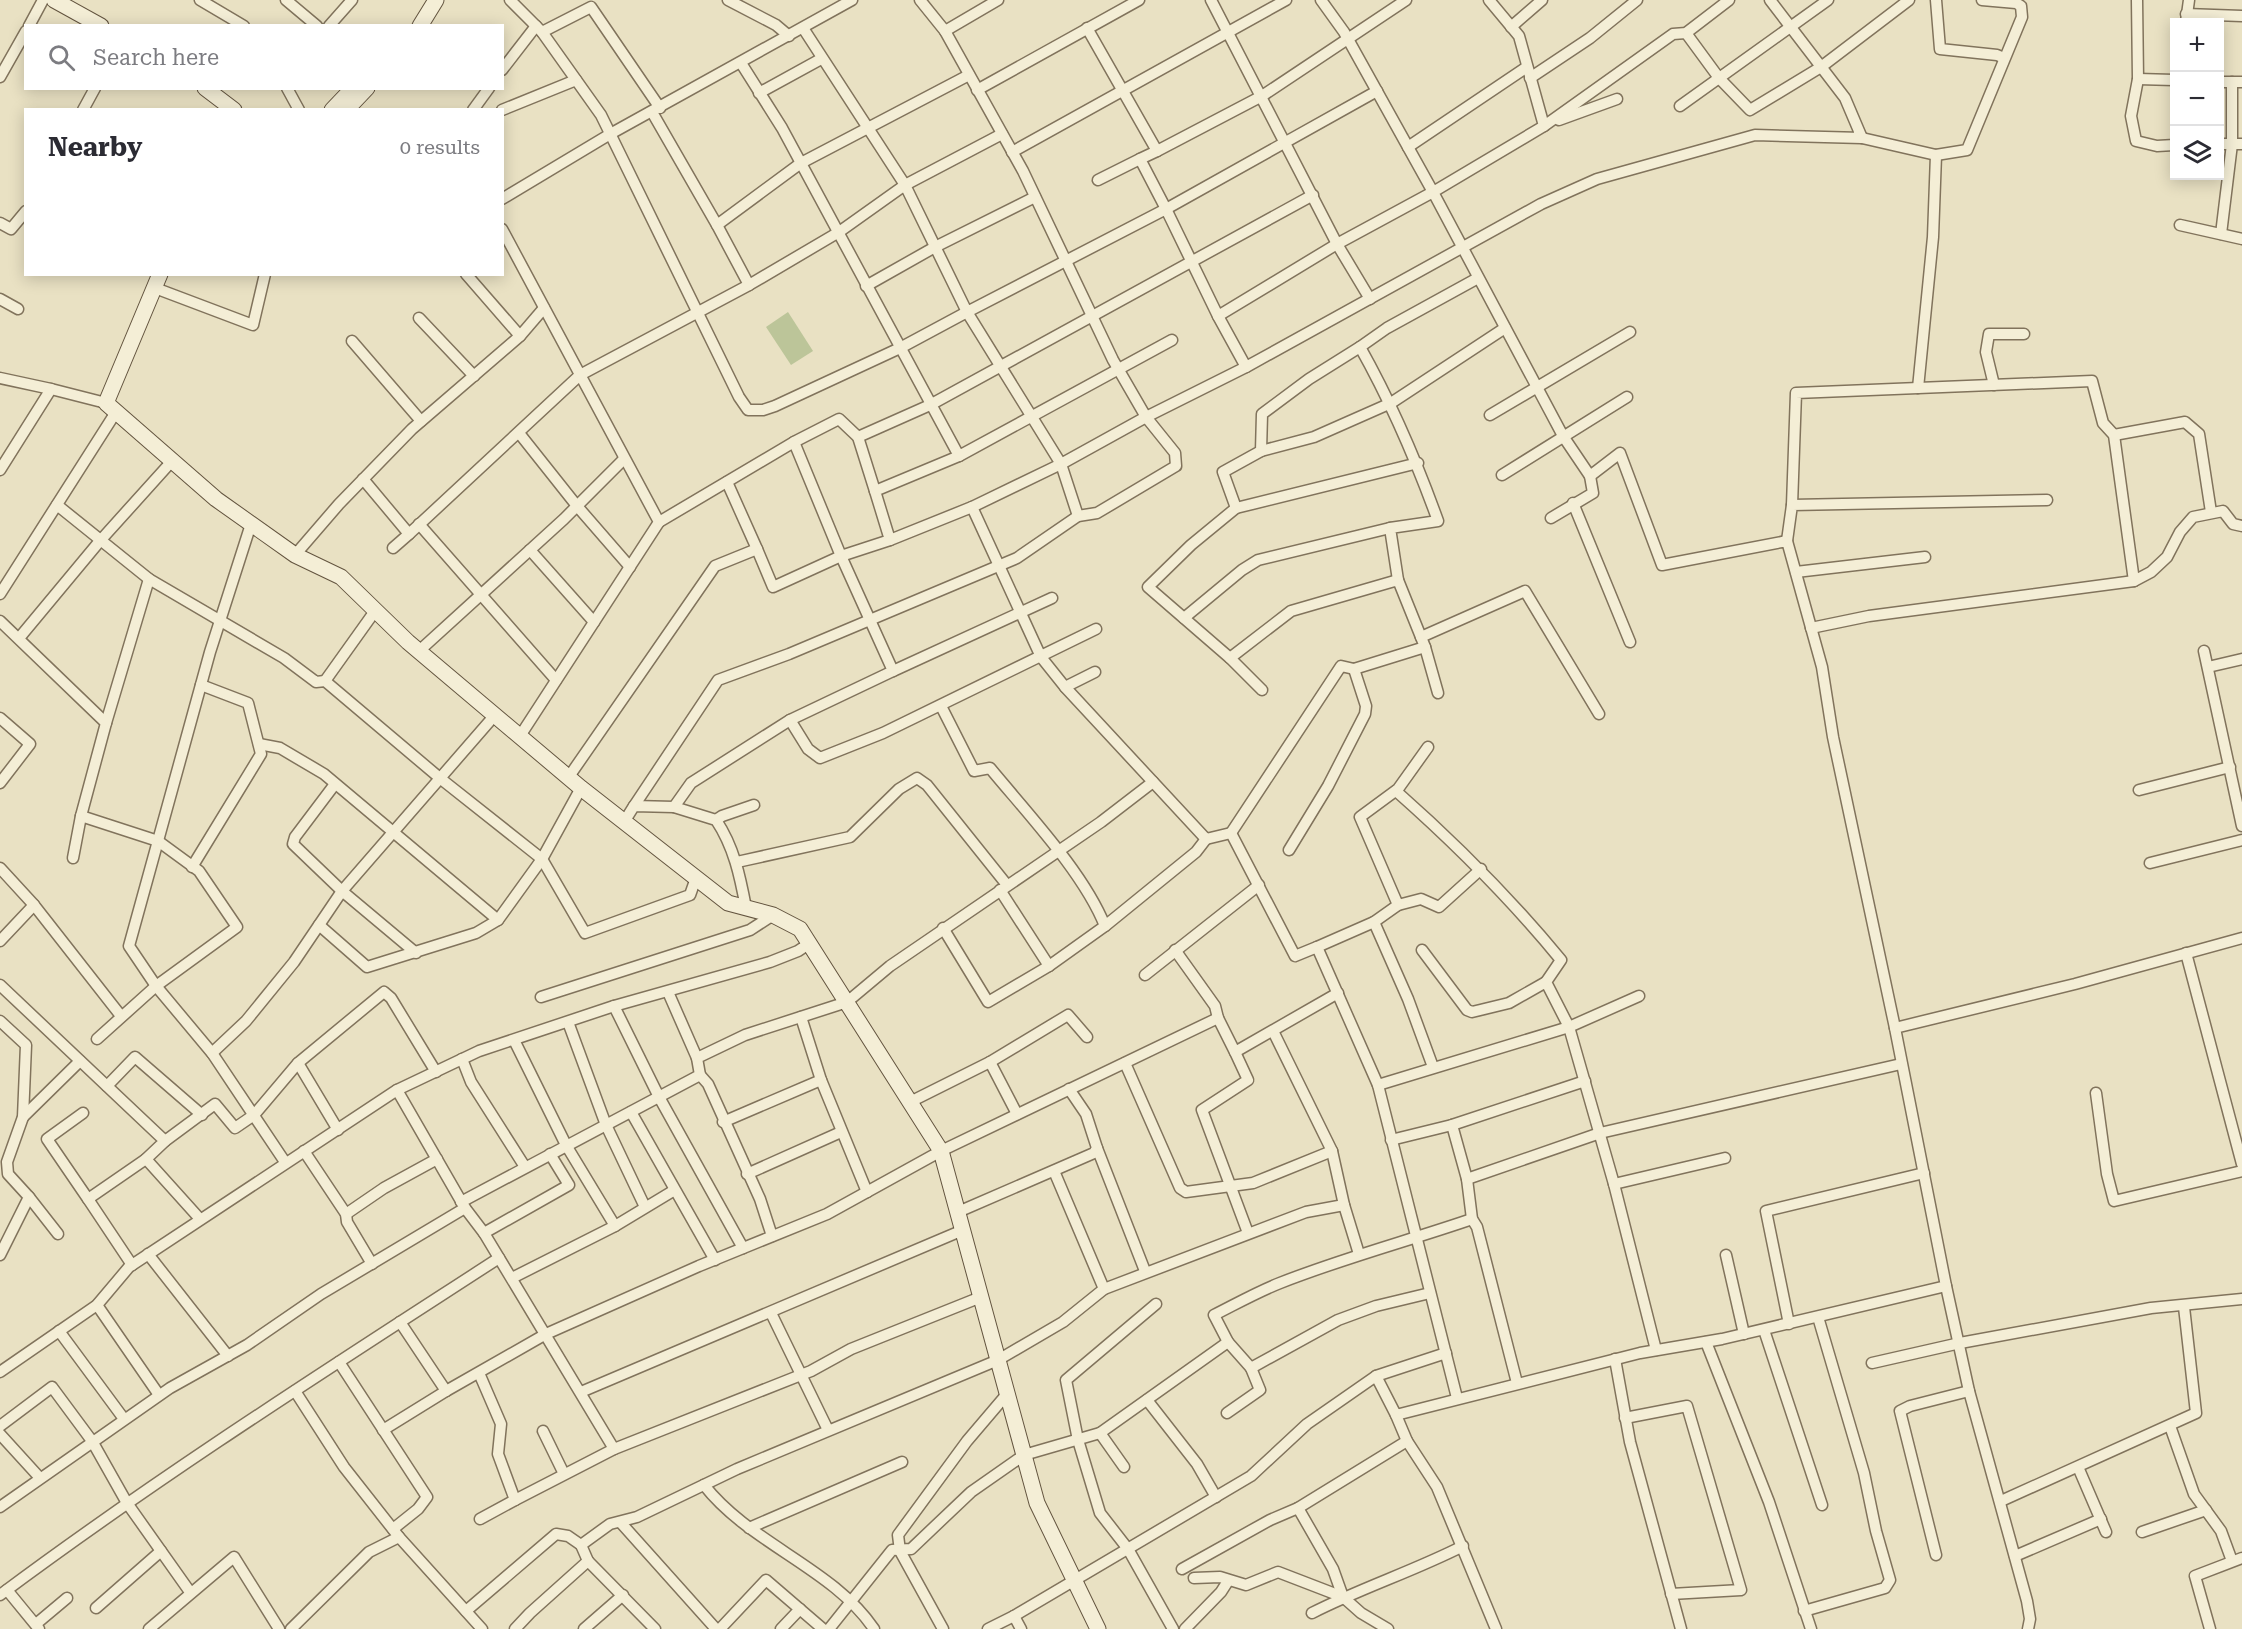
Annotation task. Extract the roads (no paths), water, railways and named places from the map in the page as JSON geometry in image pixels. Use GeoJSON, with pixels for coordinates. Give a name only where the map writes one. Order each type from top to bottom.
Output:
{"type":"FeatureCollection","features":[{"type":"Feature","properties":{"kind":"street"},"geometry":{"type":"LineString","coordinates":[[30,24],[43,0]]}},
{"type":"Feature","properties":{"kind":"street"},"geometry":{"type":"LineString","coordinates":[[54,0],[96,24]]}},
{"type":"Feature","properties":{"kind":"street"},"geometry":{"type":"LineString","coordinates":[[200,0],[241,24]]}},
{"type":"Feature","properties":{"kind":"street"},"geometry":{"type":"LineString","coordinates":[[286,0],[315,24]]}},
{"type":"Feature","properties":{"kind":"street"},"geometry":{"type":"LineString","coordinates":[[331,24],[352,0]]}},
{"type":"Feature","properties":{"kind":"street"},"geometry":{"type":"LineString","coordinates":[[411,24],[426,0]]}},
{"type":"Feature","properties":{"kind":"street"},"geometry":{"type":"LineString","coordinates":[[421,24],[436,0]]}},
{"type":"Feature","properties":{"kind":"street"},"geometry":{"type":"LineString","coordinates":[[510,0],[539,29],[612,134],[739,397],[748,410],[763,410],[776,406],[900,348],[1166,209],[1377,91]]}},
{"type":"Feature","properties":{"kind":"street"},"geometry":{"type":"LineString","coordinates":[[728,0],[776,25],[789,36]]}},
{"type":"Feature","properties":{"kind":"street"},"geometry":{"type":"LineString","coordinates":[[504,198],[612,134],[852,0]]}},
{"type":"Feature","properties":{"kind":"street"},"geometry":{"type":"LineString","coordinates":[[624,822],[718,680],[789,654],[1017,558],[1078,516],[1097,513],[1176,466],[1175,453],[1146,417],[1119,370],[1012,152],[945,31],[920,0]]}},
{"type":"Feature","properties":{"kind":"street"},"geometry":{"type":"LineString","coordinates":[[945,31],[998,0]]}},
{"type":"Feature","properties":{"kind":"street"},"geometry":{"type":"LineString","coordinates":[[977,90],[1088,28],[1122,4],[1139,0]]}},
{"type":"Feature","properties":{"kind":"street"},"geometry":{"type":"LineString","coordinates":[[1211,0],[1287,143],[1337,244],[1370,299]]}},
{"type":"Feature","properties":{"kind":"street"},"geometry":{"type":"LineString","coordinates":[[1012,152],[1229,34],[1286,0]]}},
{"type":"Feature","properties":{"kind":"street"},"geometry":{"type":"LineString","coordinates":[[1321,0],[1348,38],[1563,436],[1590,476],[1593,493],[1551,518]]}},
{"type":"Feature","properties":{"kind":"street"},"geometry":{"type":"LineString","coordinates":[[1098,180],[1262,96],[1406,0]]}},
{"type":"Feature","properties":{"kind":"street"},"geometry":{"type":"LineString","coordinates":[[1489,0],[1519,36],[1544,126]]}},
{"type":"Feature","properties":{"kind":"street"},"geometry":{"type":"LineString","coordinates":[[1511,27],[1542,0]]}},
{"type":"Feature","properties":{"kind":"street"},"geometry":{"type":"LineString","coordinates":[[1408,147],[1528,72],[1590,38],[1637,0]]}},
{"type":"Feature","properties":{"kind":"street"},"geometry":{"type":"LineString","coordinates":[[1218,316],[1337,244],[1433,192],[1544,126],[1673,34],[1686,33],[1729,0]]}},
{"type":"Feature","properties":{"kind":"street"},"geometry":{"type":"LineString","coordinates":[[1770,0],[1845,98],[1862,138]]}},
{"type":"Feature","properties":{"kind":"street"},"geometry":{"type":"LineString","coordinates":[[1680,106],[1828,0]]}},
{"type":"Feature","properties":{"kind":"street"},"geometry":{"type":"LineString","coordinates":[[1686,33],[1719,78],[1750,110],[1821,67],[1909,0]]}},
{"type":"Feature","properties":{"kind":"street"},"geometry":{"type":"LineString","coordinates":[[1936,0],[1940,49],[1997,55],[2004,58]]}},
{"type":"Feature","properties":{"kind":"street"},"geometry":{"type":"LineString","coordinates":[[727,482],[773,587],[841,556],[890,540],[972,507],[1061,464],[1146,417],[1246,367],[1541,204],[1597,179],[1676,155],[1755,135],[1862,138],[1936,155],[1967,150],[2004,58],[2020,26],[2021,6],[2005,1],[1982,0]]}},
{"type":"Feature","properties":{"kind":"street"},"geometry":{"type":"LineString","coordinates":[[2137,0],[2138,79],[2131,116],[2136,141],[2157,146],[2170,145]]}},
{"type":"Feature","properties":{"kind":"street"},"geometry":{"type":"LineString","coordinates":[[2189,0],[2186,18],[2242,16]]}},
{"type":"Feature","properties":{"kind":"street"},"geometry":{"type":"LineString","coordinates":[[504,68],[539,29],[591,7],[656,110],[749,285]]}},
{"type":"Feature","properties":{"kind":"street"},"geometry":{"type":"LineString","coordinates":[[803,28],[905,185],[967,312],[1031,419],[1061,464],[1078,516]]}},
{"type":"Feature","properties":{"kind":"street"},"geometry":{"type":"LineString","coordinates":[[1088,28],[1157,151]]}},
{"type":"Feature","properties":{"kind":"street"},"geometry":{"type":"LineString","coordinates":[[0,77],[24,35]]}},
{"type":"Feature","properties":{"kind":"street"},"geometry":{"type":"LineString","coordinates":[[759,93],[821,59]]}},
{"type":"Feature","properties":{"kind":"street"},"geometry":{"type":"LineString","coordinates":[[741,63],[801,163],[959,456]]}},
{"type":"Feature","properties":{"kind":"street"},"geometry":{"type":"LineString","coordinates":[[717,225],[801,163],[867,126],[969,75]]}},
{"type":"Feature","properties":{"kind":"street"},"geometry":{"type":"LineString","coordinates":[[2138,79],[2170,80]]}},
{"type":"Feature","properties":{"kind":"street"},"geometry":{"type":"LineString","coordinates":[[504,109],[576,80]]}},
{"type":"Feature","properties":{"kind":"street"},"geometry":{"type":"LineString","coordinates":[[2221,234],[2237,144],[2237,82]]}},
{"type":"Feature","properties":{"kind":"street"},"geometry":{"type":"LineString","coordinates":[[84,108],[94,90]]}},
{"type":"Feature","properties":{"kind":"street"},"geometry":{"type":"LineString","coordinates":[[208,90],[231,108]]}},
{"type":"Feature","properties":{"kind":"street"},"geometry":{"type":"LineString","coordinates":[[288,90],[298,108]]}},
{"type":"Feature","properties":{"kind":"street"},"geometry":{"type":"LineString","coordinates":[[335,108],[351,90]]}},
{"type":"Feature","properties":{"kind":"street"},"geometry":{"type":"LineString","coordinates":[[349,108],[365,90]]}},
{"type":"Feature","properties":{"kind":"street"},"geometry":{"type":"LineString","coordinates":[[474,108],[488,90]]}},
{"type":"Feature","properties":{"kind":"street"},"geometry":{"type":"LineString","coordinates":[[1544,126],[1617,99]]}},
{"type":"Feature","properties":{"kind":"street"},"geometry":{"type":"LineString","coordinates":[[393,548],[580,375],[749,285],[839,232],[905,185],[1002,134]]}},
{"type":"Feature","properties":{"kind":"street"},"geometry":{"type":"LineString","coordinates":[[1918,388],[1933,237],[1936,155]]}},
{"type":"Feature","properties":{"kind":"street"},"geometry":{"type":"LineString","coordinates":[[1140,159],[1246,367]]}},
{"type":"Feature","properties":{"kind":"street"},"geometry":{"type":"LineString","coordinates":[[858,437],[930,405],[1313,195]]}},
{"type":"Feature","properties":{"kind":"street"},"geometry":{"type":"LineString","coordinates":[[866,286],[935,247],[1035,197]]}},
{"type":"Feature","properties":{"kind":"street"},"geometry":{"type":"LineString","coordinates":[[0,223],[11,229],[24,213]]}},
{"type":"Feature","properties":{"kind":"street"},"geometry":{"type":"LineString","coordinates":[[2180,225],[2242,239]]}},
{"type":"Feature","properties":{"kind":"street"},"geometry":{"type":"LineString","coordinates":[[504,233],[660,522]]}},
{"type":"Feature","properties":{"kind":"street"},"geometry":{"type":"LineString","coordinates":[[0,594],[57,505],[111,408],[158,281],[253,325],[265,276]]}},
{"type":"Feature","properties":{"kind":"street"},"geometry":{"type":"LineString","coordinates":[[468,276],[520,336]]}},
{"type":"Feature","properties":{"kind":"street"},"geometry":{"type":"LineString","coordinates":[[1261,451],[1262,414],[1309,379],[1388,328],[1478,278]]}},
{"type":"Feature","properties":{"kind":"street"},"geometry":{"type":"LineString","coordinates":[[0,299],[18,309]]}},
{"type":"Feature","properties":{"kind":"street"},"geometry":{"type":"LineString","coordinates":[[295,555],[363,479],[420,421],[520,336],[544,308]]}},
{"type":"Feature","properties":{"kind":"street"},"geometry":{"type":"LineString","coordinates":[[419,318],[474,376]]}},
{"type":"Feature","properties":{"kind":"street"},"geometry":{"type":"LineString","coordinates":[[1236,508],[1223,472],[1261,451],[1314,437],[1391,403],[1505,328]]}},
{"type":"Feature","properties":{"kind":"street"},"geometry":{"type":"LineString","coordinates":[[1490,416],[1630,332]]}},
{"type":"Feature","properties":{"kind":"street"},"geometry":{"type":"LineString","coordinates":[[1994,385],[1986,352],[1989,334],[2024,334]]}},
{"type":"Feature","properties":{"kind":"street"},"geometry":{"type":"LineString","coordinates":[[875,491],[959,456],[1031,419],[1172,340]]}},
{"type":"Feature","properties":{"kind":"street"},"geometry":{"type":"LineString","coordinates":[[352,341],[420,421]]}},
{"type":"Feature","properties":{"kind":"street"},"geometry":{"type":"LineString","coordinates":[[1184,618],[1242,570],[1258,560],[1390,528],[1438,521],[1418,464],[1391,403],[1360,347]]}},
{"type":"Feature","properties":{"kind":"street"},"geometry":{"type":"LineString","coordinates":[[0,378],[51,389],[111,408],[216,499],[295,555],[341,577],[419,651],[568,778],[728,903],[773,915],[800,929],[940,1151],[1037,1503],[1098,1629]]}},
{"type":"Feature","properties":{"kind":"street"},"geometry":{"type":"LineString","coordinates":[[2028,1629],[2030,1619],[2015,1556],[2001,1501],[1996,1495],[1969,1391],[1946,1286],[1895,1028],[1833,737],[1822,667],[1787,541],[1792,505],[1796,393],[2092,381],[2103,423],[2114,435],[2134,581]]}},
{"type":"Feature","properties":{"kind":"street"},"geometry":{"type":"LineString","coordinates":[[0,470],[51,389]]}},
{"type":"Feature","properties":{"kind":"street"},"geometry":{"type":"LineString","coordinates":[[1502,475],[1627,397]]}},
{"type":"Feature","properties":{"kind":"street"},"geometry":{"type":"LineString","coordinates":[[520,736],[660,522],[794,442],[839,419],[858,437],[890,540]]}},
{"type":"Feature","properties":{"kind":"street"},"geometry":{"type":"LineString","coordinates":[[2114,435],[2185,422],[2199,434],[2211,512]]}},
{"type":"Feature","properties":{"kind":"street"},"geometry":{"type":"LineString","coordinates":[[519,432],[577,506],[630,567]]}},
{"type":"Feature","properties":{"kind":"street"},"geometry":{"type":"LineString","coordinates":[[794,442],[841,556],[893,671]]}},
{"type":"Feature","properties":{"kind":"street"},"geometry":{"type":"LineString","coordinates":[[1590,476],[1620,453],[1662,565],[1787,541]]}},
{"type":"Feature","properties":{"kind":"street"},"geometry":{"type":"LineString","coordinates":[[419,651],[577,506],[624,459]]}},
{"type":"Feature","properties":{"kind":"street"},"geometry":{"type":"LineString","coordinates":[[20,637],[99,542],[172,461]]}},
{"type":"Feature","properties":{"kind":"street"},"geometry":{"type":"LineString","coordinates":[[1262,690],[1230,658],[1148,587],[1191,545],[1236,508],[1418,464]]}},
{"type":"Feature","properties":{"kind":"street"},"geometry":{"type":"LineString","coordinates":[[363,479],[409,534]]}},
{"type":"Feature","properties":{"kind":"street"},"geometry":{"type":"LineString","coordinates":[[1792,505],[2047,500]]}},
{"type":"Feature","properties":{"kind":"street"},"geometry":{"type":"LineString","coordinates":[[1573,503],[1630,642]]}},
{"type":"Feature","properties":{"kind":"street"},"geometry":{"type":"LineString","coordinates":[[57,505],[99,542],[149,579],[284,658],[316,682],[325,681],[441,779],[542,859],[585,933],[690,895],[696,878]]}},
{"type":"Feature","properties":{"kind":"street"},"geometry":{"type":"LineString","coordinates":[[972,507],[1018,612],[1041,657],[1065,687],[1206,839]]}},
{"type":"Feature","properties":{"kind":"street"},"geometry":{"type":"LineString","coordinates":[[1811,628],[1902,611],[2134,581],[2151,572],[2167,556],[2180,532],[2193,517],[2223,511],[2233,524],[2242,526]]}},
{"type":"Feature","properties":{"kind":"street"},"geometry":{"type":"LineString","coordinates":[[251,524],[220,619],[129,946],[156,986],[212,1053],[285,1162]]}},
{"type":"Feature","properties":{"kind":"street"},"geometry":{"type":"LineString","coordinates":[[419,524],[556,680]]}},
{"type":"Feature","properties":{"kind":"street"},"geometry":{"type":"LineString","coordinates":[[1390,528],[1398,580],[1423,642],[1438,693]]}},
{"type":"Feature","properties":{"kind":"street"},"geometry":{"type":"LineString","coordinates":[[568,778],[715,566],[757,549]]}},
{"type":"Feature","properties":{"kind":"street"},"geometry":{"type":"LineString","coordinates":[[530,550],[594,622]]}},
{"type":"Feature","properties":{"kind":"street"},"geometry":{"type":"LineString","coordinates":[[1796,572],[1925,557]]}},
{"type":"Feature","properties":{"kind":"street"},"geometry":{"type":"LineString","coordinates":[[73,858],[81,816],[106,723],[149,579]]}},
{"type":"Feature","properties":{"kind":"street"},"geometry":{"type":"LineString","coordinates":[[1230,658],[1291,611],[1398,580]]}},
{"type":"Feature","properties":{"kind":"street"},"geometry":{"type":"LineString","coordinates":[[943,928],[988,1002],[1049,966],[1105,927],[1196,852],[1206,839],[1231,832],[1341,666],[1354,669],[1423,642],[1525,591],[1599,714]]}},
{"type":"Feature","properties":{"kind":"street"},"geometry":{"type":"LineString","coordinates":[[674,807],[691,783],[790,720],[1052,597]]}},
{"type":"Feature","properties":{"kind":"street"},"geometry":{"type":"LineString","coordinates":[[325,681],[375,611]]}},
{"type":"Feature","properties":{"kind":"street"},"geometry":{"type":"LineString","coordinates":[[0,621],[20,637],[106,723]]}},
{"type":"Feature","properties":{"kind":"street"},"geometry":{"type":"LineString","coordinates":[[790,720],[808,750],[820,758],[883,733],[941,706],[1096,629]]}},
{"type":"Feature","properties":{"kind":"street"},"geometry":{"type":"LineString","coordinates":[[2204,651],[2242,826]]}},
{"type":"Feature","properties":{"kind":"street"},"geometry":{"type":"LineString","coordinates":[[2208,667],[2242,659]]}},
{"type":"Feature","properties":{"kind":"street"},"geometry":{"type":"LineString","coordinates":[[1289,850],[1328,786],[1365,714],[1366,706],[1354,669]]}},
{"type":"Feature","properties":{"kind":"street"},"geometry":{"type":"LineString","coordinates":[[1065,687],[1095,672]]}},
{"type":"Feature","properties":{"kind":"street"},"geometry":{"type":"LineString","coordinates":[[192,867],[261,754],[248,703],[201,685]]}},
{"type":"Feature","properties":{"kind":"street"},"geometry":{"type":"LineString","coordinates":[[941,706],[974,771],[990,768],[1058,851],[1100,914],[1105,927]]}},
{"type":"Feature","properties":{"kind":"street"},"geometry":{"type":"LineString","coordinates":[[212,1053],[246,1021],[294,962],[342,891],[495,715]]}},
{"type":"Feature","properties":{"kind":"street"},"geometry":{"type":"LineString","coordinates":[[0,718],[30,744],[0,783]]}},
{"type":"Feature","properties":{"kind":"street"},"geometry":{"type":"LineString","coordinates":[[259,744],[280,748],[335,784],[498,921]]}},
{"type":"Feature","properties":{"kind":"street"},"geometry":{"type":"LineString","coordinates":[[1398,905],[1360,817],[1396,791],[1428,747]]}},
{"type":"Feature","properties":{"kind":"street"},"geometry":{"type":"LineString","coordinates":[[2139,790],[2230,767]]}},
{"type":"Feature","properties":{"kind":"street"},"geometry":{"type":"LineString","coordinates":[[737,862],[850,837],[899,789],[917,778],[927,785],[1003,887],[1049,966]]}},
{"type":"Feature","properties":{"kind":"street"},"geometry":{"type":"LineString","coordinates":[[697,1058],[745,1035],[847,1002],[890,966],[1101,822],[1152,782]]}},
{"type":"Feature","properties":{"kind":"street"},"geometry":{"type":"LineString","coordinates":[[335,784],[295,837],[293,844],[342,891],[417,953]]}},
{"type":"Feature","properties":{"kind":"street"},"geometry":{"type":"LineString","coordinates":[[319,925],[367,967],[476,933],[498,921],[542,859],[581,788]]}},
{"type":"Feature","properties":{"kind":"street"},"geometry":{"type":"LineString","coordinates":[[1396,791],[1481,869],[1519,909],[1561,960],[1546,982],[1509,1003],[1472,1012],[1467,1010],[1422,950]]}},
{"type":"Feature","properties":{"kind":"street"},"geometry":{"type":"LineString","coordinates":[[716,820],[754,805]]}},
{"type":"Feature","properties":{"kind":"street"},"geometry":{"type":"LineString","coordinates":[[634,806],[674,807],[716,820],[727,836],[737,862],[746,908]]}},
{"type":"Feature","properties":{"kind":"street"},"geometry":{"type":"LineString","coordinates":[[81,816],[159,841],[199,871],[237,927],[156,986],[97,1039]]}},
{"type":"Feature","properties":{"kind":"street"},"geometry":{"type":"LineString","coordinates":[[1231,832],[1295,956],[1374,922],[1398,905],[1421,899],[1439,907],[1481,869]]}},
{"type":"Feature","properties":{"kind":"street"},"geometry":{"type":"LineString","coordinates":[[2150,863],[2242,840]]}},
{"type":"Feature","properties":{"kind":"street"},"geometry":{"type":"LineString","coordinates":[[0,868],[34,905],[121,1016]]}},
{"type":"Feature","properties":{"kind":"street"},"geometry":{"type":"LineString","coordinates":[[1145,975],[1258,885]]}},
{"type":"Feature","properties":{"kind":"street"},"geometry":{"type":"LineString","coordinates":[[0,941],[34,905]]}},
{"type":"Feature","properties":{"kind":"street"},"geometry":{"type":"LineString","coordinates":[[542,997],[750,930],[773,915]]}},
{"type":"Feature","properties":{"kind":"street"},"geometry":{"type":"LineString","coordinates":[[1374,922],[1408,999],[1433,1067]]}},
{"type":"Feature","properties":{"kind":"street"},"geometry":{"type":"LineString","coordinates":[[1895,1028],[2075,984],[2242,938]]}},
{"type":"Feature","properties":{"kind":"street"},"geometry":{"type":"LineString","coordinates":[[0,1372],[97,1305],[132,1265],[397,1090],[479,1051],[615,1006],[770,962],[798,951],[810,943]]}},
{"type":"Feature","properties":{"kind":"street"},"geometry":{"type":"LineString","coordinates":[[1317,948],[1378,1085],[1457,1398]]}},
{"type":"Feature","properties":{"kind":"street"},"geometry":{"type":"LineString","coordinates":[[1175,950],[1215,1005],[1218,1018],[1248,1080],[1202,1110],[1248,1233]]}},
{"type":"Feature","properties":{"kind":"street"},"geometry":{"type":"LineString","coordinates":[[2186,953],[2242,1164]]}},
{"type":"Feature","properties":{"kind":"street"},"geometry":{"type":"LineString","coordinates":[[1546,982],[1569,1027],[1614,1184],[1656,1350]]}},
{"type":"Feature","properties":{"kind":"street"},"geometry":{"type":"LineString","coordinates":[[0,985],[165,1142]]}},
{"type":"Feature","properties":{"kind":"street"},"geometry":{"type":"LineString","coordinates":[[88,1199],[146,1159],[215,1104],[235,1128],[254,1115],[298,1063],[384,992],[391,998],[436,1072]]}},
{"type":"Feature","properties":{"kind":"street"},"geometry":{"type":"LineString","coordinates":[[668,992],[697,1058],[700,1075],[708,1084],[723,1122],[760,1199],[772,1236]]}},
{"type":"Feature","properties":{"kind":"street"},"geometry":{"type":"LineString","coordinates":[[1235,1052],[1338,993]]}},
{"type":"Feature","properties":{"kind":"street"},"geometry":{"type":"LineString","coordinates":[[1378,1085],[1569,1027],[1639,996]]}},
{"type":"Feature","properties":{"kind":"street"},"geometry":{"type":"LineString","coordinates":[[615,1006],[659,1096],[743,1248]]}},
{"type":"Feature","properties":{"kind":"street"},"geometry":{"type":"LineString","coordinates":[[910,1102],[990,1062],[1068,1015],[1087,1037]]}},
{"type":"Feature","properties":{"kind":"street"},"geometry":{"type":"LineString","coordinates":[[801,1017],[821,1080],[867,1192]]}},
{"type":"Feature","properties":{"kind":"street"},"geometry":{"type":"LineString","coordinates":[[383,1430],[546,1334],[827,1214],[940,1151],[1218,1018]]}},
{"type":"Feature","properties":{"kind":"street"},"geometry":{"type":"LineString","coordinates":[[0,1021],[26,1045],[23,1117],[7,1162],[8,1174],[58,1234]]}},
{"type":"Feature","properties":{"kind":"street"},"geometry":{"type":"LineString","coordinates":[[567,1022],[606,1125],[645,1207]]}},
{"type":"Feature","properties":{"kind":"street"},"geometry":{"type":"LineString","coordinates":[[1273,1031],[1332,1151],[1344,1205],[1359,1254]]}},
{"type":"Feature","properties":{"kind":"street"},"geometry":{"type":"LineString","coordinates":[[514,1040],[566,1145],[615,1226]]}},
{"type":"Feature","properties":{"kind":"street"},"geometry":{"type":"LineString","coordinates":[[106,1086],[135,1057],[202,1115]]}},
{"type":"Feature","properties":{"kind":"street"},"geometry":{"type":"LineString","coordinates":[[462,1059],[471,1082],[525,1167]]}},
{"type":"Feature","properties":{"kind":"street"},"geometry":{"type":"LineString","coordinates":[[23,1117],[80,1061]]}},
{"type":"Feature","properties":{"kind":"street"},"geometry":{"type":"LineString","coordinates":[[990,1062],[994,1074],[1017,1114]]}},
{"type":"Feature","properties":{"kind":"street"},"geometry":{"type":"LineString","coordinates":[[298,1063],[338,1130]]}},
{"type":"Feature","properties":{"kind":"street"},"geometry":{"type":"LineString","coordinates":[[1125,1063],[1180,1188],[1186,1192],[1253,1183],[1332,1151]]}},
{"type":"Feature","properties":{"kind":"street"},"geometry":{"type":"LineString","coordinates":[[1467,1179],[1600,1133],[1901,1064]]}},
{"type":"Feature","properties":{"kind":"street"},"geometry":{"type":"LineString","coordinates":[[0,1507],[159,1395],[228,1356],[463,1205],[525,1167],[700,1075]]}},
{"type":"Feature","properties":{"kind":"street"},"geometry":{"type":"LineString","coordinates":[[723,1122],[821,1080]]}},
{"type":"Feature","properties":{"kind":"street"},"geometry":{"type":"LineString","coordinates":[[1391,1140],[1452,1125],[1585,1081]]}},
{"type":"Feature","properties":{"kind":"street"},"geometry":{"type":"LineString","coordinates":[[1070,1089],[1086,1114],[1097,1149],[1145,1271]]}},
{"type":"Feature","properties":{"kind":"street"},"geometry":{"type":"LineString","coordinates":[[397,1090],[463,1205],[484,1233],[512,1278],[614,1449]]}},
{"type":"Feature","properties":{"kind":"street"},"geometry":{"type":"LineString","coordinates":[[2096,1093],[2114,1201],[2242,1171]]}},
{"type":"Feature","properties":{"kind":"street"},"geometry":{"type":"LineString","coordinates":[[631,1112],[658,1158],[673,1191],[715,1260]]}},
{"type":"Feature","properties":{"kind":"street"},"geometry":{"type":"LineString","coordinates":[[83,1113],[47,1139],[132,1265]]}},
{"type":"Feature","properties":{"kind":"street"},"geometry":{"type":"LineString","coordinates":[[1452,1125],[1467,1179],[1472,1219],[1477,1227],[1517,1383]]}},
{"type":"Feature","properties":{"kind":"street"},"geometry":{"type":"LineString","coordinates":[[747,1174],[841,1132]]}},
{"type":"Feature","properties":{"kind":"street"},"geometry":{"type":"LineString","coordinates":[[958,1212],[1094,1153],[1097,1149]]}},
{"type":"Feature","properties":{"kind":"street"},"geometry":{"type":"LineString","coordinates":[[304,1151],[346,1214],[347,1222],[372,1264]]}},
{"type":"Feature","properties":{"kind":"street"},"geometry":{"type":"LineString","coordinates":[[484,1233],[569,1185],[550,1154]]}},
{"type":"Feature","properties":{"kind":"street"},"geometry":{"type":"LineString","coordinates":[[1614,1184],[1725,1158]]}},
{"type":"Feature","properties":{"kind":"street"},"geometry":{"type":"LineString","coordinates":[[146,1159],[200,1219]]}},
{"type":"Feature","properties":{"kind":"street"},"geometry":{"type":"LineString","coordinates":[[346,1214],[384,1188],[437,1159]]}},
{"type":"Feature","properties":{"kind":"street"},"geometry":{"type":"LineString","coordinates":[[1054,1171],[1104,1289]]}},
{"type":"Feature","properties":{"kind":"street"},"geometry":{"type":"LineString","coordinates":[[1789,1324],[1766,1211],[1924,1173]]}},
{"type":"Feature","properties":{"kind":"street"},"geometry":{"type":"LineString","coordinates":[[512,1278],[615,1226],[673,1191]]}},
{"type":"Feature","properties":{"kind":"street"},"geometry":{"type":"LineString","coordinates":[[0,1255],[29,1197]]}},
{"type":"Feature","properties":{"kind":"street"},"geometry":{"type":"LineString","coordinates":[[581,1545],[610,1524],[621,1523],[828,1430],[998,1360],[1063,1322],[1104,1289],[1145,1271],[1176,1262],[1306,1212],[1344,1205]]}},
{"type":"Feature","properties":{"kind":"street"},"geometry":{"type":"LineString","coordinates":[[1227,1413],[1260,1390],[1251,1368],[1228,1342],[1214,1315],[1278,1284],[1359,1254],[1416,1239],[1472,1219]]}},
{"type":"Feature","properties":{"kind":"street"},"geometry":{"type":"LineString","coordinates":[[581,1392],[963,1230]]}},
{"type":"Feature","properties":{"kind":"street"},"geometry":{"type":"LineString","coordinates":[[148,1254],[228,1356]]}},
{"type":"Feature","properties":{"kind":"street"},"geometry":{"type":"LineString","coordinates":[[1726,1255],[1744,1334]]}},
{"type":"Feature","properties":{"kind":"street"},"geometry":{"type":"LineString","coordinates":[[67,1598],[37,1627],[4,1592],[127,1503],[499,1257]]}},
{"type":"Feature","properties":{"kind":"street"},"geometry":{"type":"LineString","coordinates":[[1396,1414],[1615,1359],[1744,1334],[1946,1286]]}},
{"type":"Feature","properties":{"kind":"street"},"geometry":{"type":"LineString","coordinates":[[1251,1368],[1338,1320],[1376,1306],[1430,1293]]}},
{"type":"Feature","properties":{"kind":"street"},"geometry":{"type":"LineString","coordinates":[[480,1519],[614,1449],[802,1374],[851,1349],[981,1297]]}},
{"type":"Feature","properties":{"kind":"street"},"geometry":{"type":"LineString","coordinates":[[1872,1363],[1960,1343],[2151,1308],[2242,1299]]}},
{"type":"Feature","properties":{"kind":"street"},"geometry":{"type":"LineString","coordinates":[[1156,1304],[1066,1380],[1077,1440],[1100,1513],[1128,1549],[1173,1629]]}},
{"type":"Feature","properties":{"kind":"street"},"geometry":{"type":"LineString","coordinates":[[97,1305],[159,1395]]}},
{"type":"Feature","properties":{"kind":"street"},"geometry":{"type":"LineString","coordinates":[[2001,1501],[2196,1413],[2184,1306]]}},
{"type":"Feature","properties":{"kind":"street"},"geometry":{"type":"LineString","coordinates":[[771,1313],[828,1430]]}},
{"type":"Feature","properties":{"kind":"street"},"geometry":{"type":"LineString","coordinates":[[1804,1611],[1885,1588],[1890,1580],[1864,1473],[1818,1317]]}},
{"type":"Feature","properties":{"kind":"street"},"geometry":{"type":"LineString","coordinates":[[400,1322],[446,1391]]}},
{"type":"Feature","properties":{"kind":"street"},"geometry":{"type":"LineString","coordinates":[[1764,1329],[1822,1505]]}},
{"type":"Feature","properties":{"kind":"street"},"geometry":{"type":"LineString","coordinates":[[59,1331],[124,1419]]}},
{"type":"Feature","properties":{"kind":"street"},"geometry":{"type":"LineString","coordinates":[[829,1629],[892,1550],[911,1549],[971,1492],[1024,1455],[1100,1433],[1228,1342]]}},
{"type":"Feature","properties":{"kind":"street"},"geometry":{"type":"LineString","coordinates":[[1706,1342],[1769,1502],[1810,1629]]}},
{"type":"Feature","properties":{"kind":"street"},"geometry":{"type":"LineString","coordinates":[[988,1629],[1014,1616],[1251,1476],[1307,1424],[1376,1376],[1446,1353]]}},
{"type":"Feature","properties":{"kind":"street"},"geometry":{"type":"LineString","coordinates":[[1615,1359],[1625,1418],[1681,1629]]}},
{"type":"Feature","properties":{"kind":"street"},"geometry":{"type":"LineString","coordinates":[[291,1629],[369,1552],[396,1533],[427,1497],[339,1362]]}},
{"type":"Feature","properties":{"kind":"street"},"geometry":{"type":"LineString","coordinates":[[479,1373],[501,1424],[498,1454],[515,1500]]}},
{"type":"Feature","properties":{"kind":"street"},"geometry":{"type":"LineString","coordinates":[[1376,1376],[1407,1441],[1437,1487],[1438,1496],[1463,1546],[1496,1629]]}},
{"type":"Feature","properties":{"kind":"street"},"geometry":{"type":"LineString","coordinates":[[0,1426],[52,1387],[92,1441],[127,1503],[190,1592]]}},
{"type":"Feature","properties":{"kind":"street"},"geometry":{"type":"LineString","coordinates":[[295,1391],[344,1467],[396,1533],[482,1629]]}},
{"type":"Feature","properties":{"kind":"street"},"geometry":{"type":"LineString","coordinates":[[1936,1555],[1900,1412],[1910,1406],[1969,1391]]}},
{"type":"Feature","properties":{"kind":"street"},"geometry":{"type":"LineString","coordinates":[[943,1629],[900,1551],[898,1535],[967,1441],[1007,1394]]}},
{"type":"Feature","properties":{"kind":"street"},"geometry":{"type":"LineString","coordinates":[[1147,1400],[1197,1464],[1216,1497]]}},
{"type":"Feature","properties":{"kind":"street"},"geometry":{"type":"LineString","coordinates":[[1625,1418],[1688,1406],[1741,1590],[1671,1594]]}},
{"type":"Feature","properties":{"kind":"street"},"geometry":{"type":"LineString","coordinates":[[2170,1426],[2194,1494],[2221,1531],[2237,1560],[2195,1576],[2210,1629]]}},
{"type":"Feature","properties":{"kind":"street"},"geometry":{"type":"LineString","coordinates":[[543,1431],[564,1474]]}},
{"type":"Feature","properties":{"kind":"street"},"geometry":{"type":"LineString","coordinates":[[1100,1433],[1124,1467]]}},
{"type":"Feature","properties":{"kind":"street"},"geometry":{"type":"LineString","coordinates":[[0,1434],[40,1478]]}},
{"type":"Feature","properties":{"kind":"street"},"geometry":{"type":"LineString","coordinates":[[1182,1569],[1270,1520],[1298,1508],[1407,1441]]}},
{"type":"Feature","properties":{"kind":"street"},"geometry":{"type":"LineString","coordinates":[[749,1528],[902,1462]]}},
{"type":"Feature","properties":{"kind":"street"},"geometry":{"type":"LineString","coordinates":[[2078,1467],[2106,1532]]}},
{"type":"Feature","properties":{"kind":"street"},"geometry":{"type":"LineString","coordinates":[[704,1485],[714,1498],[749,1528],[861,1609],[874,1629]]}},
{"type":"Feature","properties":{"kind":"street"},"geometry":{"type":"LineString","coordinates":[[1298,1508],[1334,1569],[1343,1597]]}},
{"type":"Feature","properties":{"kind":"street"},"geometry":{"type":"LineString","coordinates":[[2142,1532],[2206,1510]]}},
{"type":"Feature","properties":{"kind":"street"},"geometry":{"type":"LineString","coordinates":[[2015,1556],[2101,1519]]}},
{"type":"Feature","properties":{"kind":"street"},"geometry":{"type":"LineString","coordinates":[[621,1523],[718,1629],[766,1580],[823,1629]]}},
{"type":"Feature","properties":{"kind":"street"},"geometry":{"type":"LineString","coordinates":[[466,1611],[556,1534],[568,1536],[581,1545],[588,1561],[652,1628]]}},
{"type":"Feature","properties":{"kind":"street"},"geometry":{"type":"LineString","coordinates":[[1312,1613],[1343,1597],[1427,1564],[1463,1546]]}},
{"type":"Feature","properties":{"kind":"street"},"geometry":{"type":"LineString","coordinates":[[96,1608],[161,1551]]}},
{"type":"Feature","properties":{"kind":"street"},"geometry":{"type":"LineString","coordinates":[[149,1629],[234,1557],[279,1629]]}},
{"type":"Feature","properties":{"kind":"street"},"geometry":{"type":"LineString","coordinates":[[515,1629],[588,1561]]}},
{"type":"Feature","properties":{"kind":"street"},"geometry":{"type":"LineString","coordinates":[[1194,1578],[1220,1577],[1246,1585],[1278,1572],[1343,1597],[1361,1613],[1384,1628]]}},
{"type":"Feature","properties":{"kind":"street"},"geometry":{"type":"LineString","coordinates":[[1185,1629],[1221,1592],[1228,1581]]}},
{"type":"Feature","properties":{"kind":"street"},"geometry":{"type":"LineString","coordinates":[[584,1629],[622,1595]]}},
{"type":"Feature","properties":{"kind":"street"},"geometry":{"type":"LineString","coordinates":[[781,1629],[800,1609]]}},
{"type":"Feature","properties":{"kind":"street"},"geometry":{"type":"LineString","coordinates":[[1014,1616],[1021,1629]]}}]}
